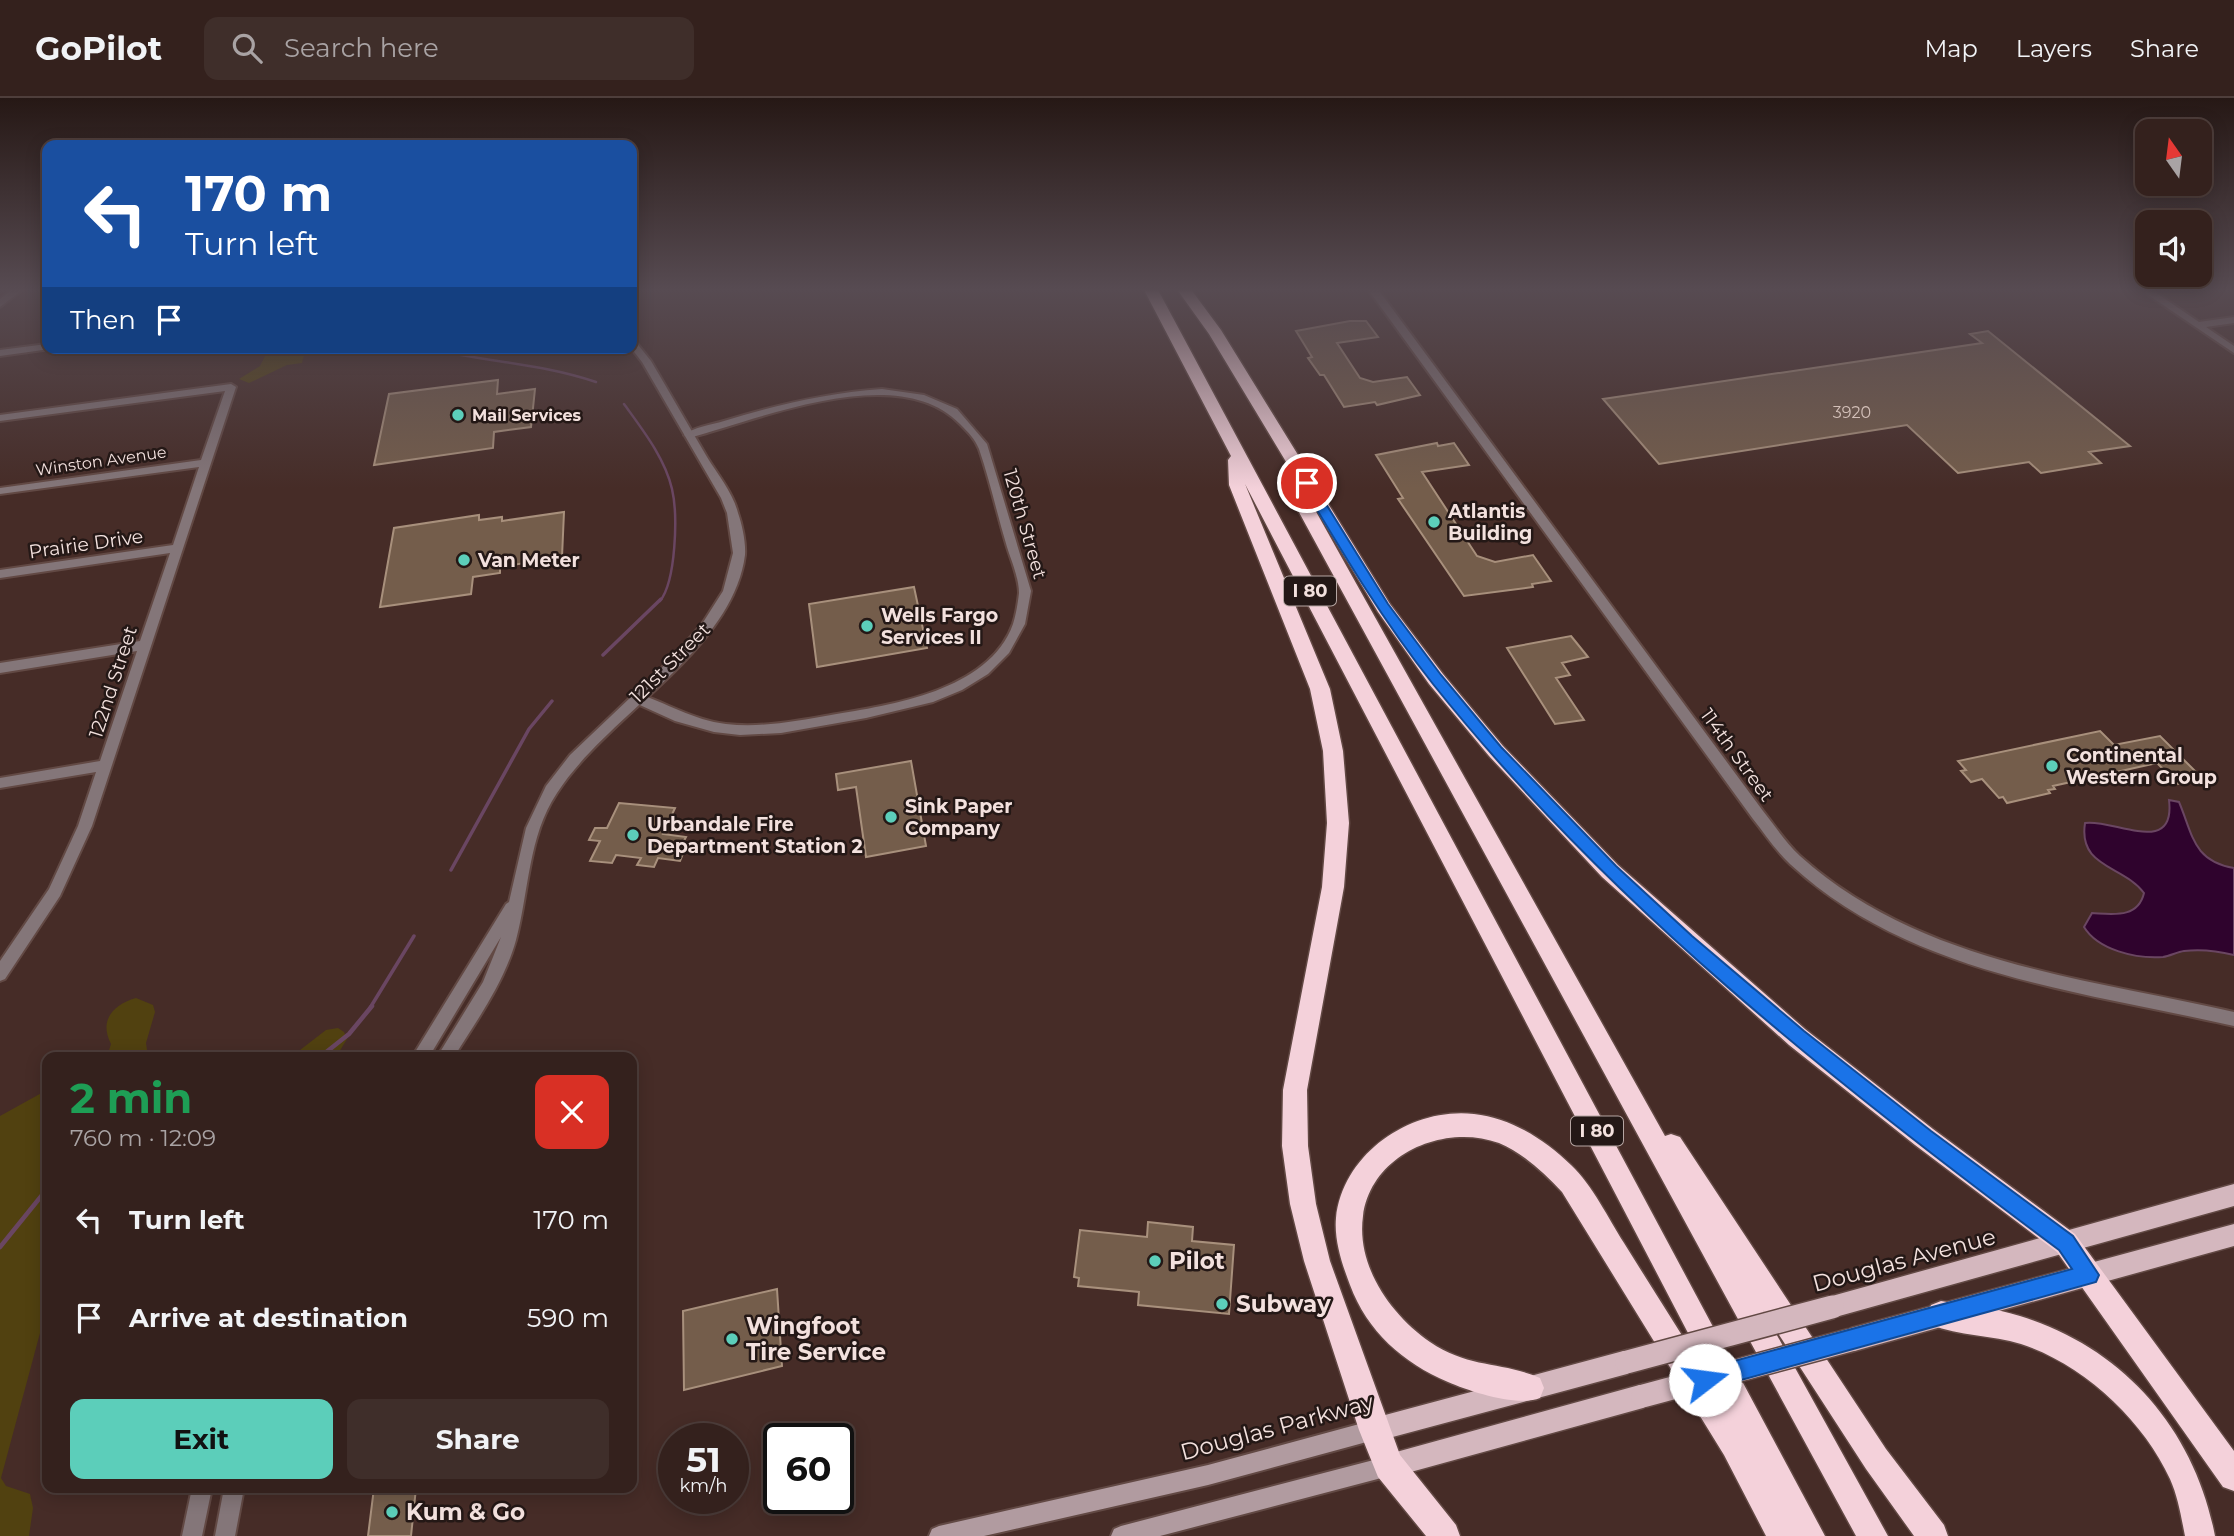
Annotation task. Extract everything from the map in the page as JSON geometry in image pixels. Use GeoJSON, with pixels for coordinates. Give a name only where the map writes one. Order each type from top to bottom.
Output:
{"type":"FeatureCollection","features":[{"type":"Feature","properties":{"kind":"highway","name":"I 80"},"geometry":{"type":"LineString","coordinates":[[1185,355],[1408,772],[1810,1536]]}},
{"type":"Feature","properties":{"kind":"highway","name":"I 80"},"geometry":{"type":"LineString","coordinates":[[1219,355],[1388,655],[1563,978],[1873,1536]]}},
{"type":"Feature","properties":{"kind":"highway"},"geometry":{"type":"LineString","coordinates":[[1230,355],[1384,608],[1436,678],[1496,751],[1610,871],[1706,959],[1797,1037],[1913,1129],[2066,1243],[2234,1476]]}},
{"type":"Feature","properties":{"kind":"highway"},"geometry":{"type":"LineString","coordinates":[[1237,455],[1237,485],[1320,689],[1333,751],[1338,823],[1334,887],[1295,1090],[1295,1146],[1303,1204],[1317,1261],[1388,1466],[1445,1536]]}},
{"type":"Feature","properties":{"kind":"highway"},"geometry":{"type":"LineString","coordinates":[[1563,978],[1876,1459],[1933,1536]]}},
{"type":"Feature","properties":{"kind":"highway"},"geometry":{"type":"LineString","coordinates":[[1530,1388],[1455,1372],[1424,1356],[1387,1326],[1363,1287],[1351,1244],[1350,1215],[1357,1190],[1384,1151],[1417,1132],[1437,1126],[1457,1125],[1499,1132],[1536,1151],[1571,1183],[1734,1445],[1782,1536]]}},
{"type":"Feature","properties":{"kind":"highway"},"geometry":{"type":"LineString","coordinates":[[1941,1315],[2007,1326],[2035,1335],[2077,1357],[2126,1394],[2162,1436],[2176,1461],[2198,1515],[2200,1536]]}},
{"type":"Feature","properties":{"kind":"main road","name":"Douglas Avenue"},"geometry":{"type":"LineString","coordinates":[[1627,1362],[2234,1195]]}},
{"type":"Feature","properties":{"kind":"main road"},"geometry":{"type":"LineString","coordinates":[[1121,1536],[1388,1466],[2234,1235]]}},
{"type":"Feature","properties":{"kind":"main road","name":"Douglas Parkway"},"geometry":{"type":"LineString","coordinates":[[939,1536],[1208,1475],[1627,1362]]}},
{"type":"Feature","properties":{"kind":"street","name":"121st Street"},"geometry":{"type":"LineString","coordinates":[[448,1052],[494,975],[507,944],[529,836],[553,788],[585,746],[694,643],[716,617],[728,594],[739,558],[738,534],[733,512],[641,355]]}},
{"type":"Feature","properties":{"kind":"street","name":"114th Street"},"geometry":{"type":"LineString","coordinates":[[1420,355],[1758,815],[1794,859],[1833,892],[1876,920],[1955,955],[2234,1019]]}},
{"type":"Feature","properties":{"kind":"street","name":"122nd Street"},"geometry":{"type":"LineString","coordinates":[[0,418],[231,387],[105,765],[66,871],[35,925],[0,974]]}},
{"type":"Feature","properties":{"kind":"street","name":"120th Street"},"geometry":{"type":"LineString","coordinates":[[636,698],[690,722],[708,727],[748,731],[788,727],[894,708],[933,698],[976,676],[1009,642],[1022,615],[1025,590],[984,446],[964,421],[942,407],[914,397],[868,392],[816,397],[689,435]]}},
{"type":"Feature","properties":{"kind":"street","name":"Winston Avenue"},"geometry":{"type":"LineString","coordinates":[[0,491],[206,463]]}},
{"type":"Feature","properties":{"kind":"street","name":"Prairie Drive"},"geometry":{"type":"LineString","coordinates":[[0,574],[178,548]]}},
{"type":"Feature","properties":{"kind":"street"},"geometry":{"type":"LineString","coordinates":[[0,668],[145,645]]}},
{"type":"Feature","properties":{"kind":"street"},"geometry":{"type":"LineString","coordinates":[[0,783],[105,765]]}},
{"type":"Feature","properties":{"kind":"street","name":"121st Street"},"geometry":{"type":"LineString","coordinates":[[423,1052],[489,948],[517,897]]}},
{"type":"Feature","properties":{"kind":"street"},"geometry":{"type":"LineString","coordinates":[[192,1536],[201,1493]]}},
{"type":"Feature","properties":{"kind":"street"},"geometry":{"type":"LineString","coordinates":[[225,1536],[233,1493]]}},
{"type":"Feature","properties":{"kind":"shaded area"},"geometry":{"type":"Polygon","coordinates":[[[265,355],[304,355],[302,363],[287,365],[249,383],[239,379],[260,366],[265,355]]]}},
{"type":"Feature","properties":{"kind":"shaded area"},"geometry":{"type":"Polygon","coordinates":[[[2169,800],[2179,802],[2196,845],[2202,853],[2220,865],[2234,868],[2234,955],[2197,950],[2163,957],[2130,954],[2098,942],[2084,927],[2092,913],[2116,914],[2130,911],[2141,901],[2144,893],[2095,858],[2088,849],[2085,823],[2153,831],[2163,827],[2169,817],[2169,800]]]}},
{"type":"Feature","properties":{"kind":"shaded area"},"geometry":{"type":"Polygon","coordinates":[[[136,998],[153,1005],[155,1012],[146,1043],[147,1052],[109,1052],[111,1044],[106,1028],[107,1021],[114,1010],[136,998]]]}},
{"type":"Feature","properties":{"kind":"shaded area"},"geometry":{"type":"Polygon","coordinates":[[[338,1028],[344,1032],[347,1039],[339,1052],[297,1052],[326,1030],[338,1028]]]}},
{"type":"Feature","properties":{"kind":"shaded area"},"geometry":{"type":"Polygon","coordinates":[[[42,1093],[42,1326],[1,1478],[6,1486],[30,1494],[33,1508],[29,1536],[0,1536],[0,1116],[42,1093]]]}},
{"type":"Feature","properties":{"kind":"building"},"geometry":{"type":"Polygon","coordinates":[[[1311,355],[1345,355],[1360,378],[1373,382],[1407,377],[1420,395],[1377,405],[1375,402],[1344,407],[1324,375],[1320,375],[1308,358],[1312,357],[1311,355]]]}},
{"type":"Feature","properties":{"kind":"building"},"geometry":{"type":"Polygon","coordinates":[[[1900,355],[2018,355],[2130,446],[2089,452],[2101,463],[2041,473],[2029,462],[1958,473],[1907,425],[1659,464],[1603,399],[1900,355]]]}},
{"type":"Feature","properties":{"kind":"building","name":"Mail Services"},"geometry":{"type":"Polygon","coordinates":[[[498,380],[497,394],[535,389],[531,427],[494,432],[493,448],[374,465],[389,394],[498,380]]]}},
{"type":"Feature","properties":{"kind":"building","name":"Atlantis Building"},"geometry":{"type":"Polygon","coordinates":[[[1437,443],[1438,446],[1454,443],[1469,465],[1422,472],[1477,556],[1495,562],[1533,555],[1551,581],[1532,584],[1533,587],[1464,596],[1398,499],[1403,498],[1376,455],[1437,443]]]}},
{"type":"Feature","properties":{"kind":"building","name":"Van Meter"},"geometry":{"type":"Polygon","coordinates":[[[564,512],[562,557],[500,567],[500,573],[473,577],[471,594],[380,607],[394,528],[479,515],[479,520],[502,517],[502,521],[564,512]]]}},
{"type":"Feature","properties":{"kind":"building","name":"Wells Fargo Services II"},"geometry":{"type":"Polygon","coordinates":[[[914,587],[927,648],[817,667],[809,604],[914,587]]]}},
{"type":"Feature","properties":{"kind":"building"},"geometry":{"type":"Polygon","coordinates":[[[1571,636],[1588,657],[1562,663],[1570,675],[1556,678],[1584,720],[1555,724],[1507,648],[1571,636]]]}},
{"type":"Feature","properties":{"kind":"building","name":"Continental Western Group"},"geometry":{"type":"Polygon","coordinates":[[[2100,731],[2114,745],[2160,736],[2203,779],[2178,784],[2157,763],[2053,786],[2055,789],[2048,790],[2050,793],[2007,803],[1982,779],[1971,782],[1961,771],[1966,770],[1958,761],[2100,731]]]}},
{"type":"Feature","properties":{"kind":"building","name":"Sink Paper Company"},"geometry":{"type":"Polygon","coordinates":[[[911,761],[926,846],[866,857],[856,787],[838,790],[836,774],[911,761]]]}},
{"type":"Feature","properties":{"kind":"building","name":"Urbandale Fire Department Station 2"},"geometry":{"type":"Polygon","coordinates":[[[619,803],[675,808],[663,834],[686,837],[680,848],[685,849],[680,861],[658,858],[654,867],[637,865],[641,858],[616,855],[612,863],[590,861],[600,841],[589,840],[595,828],[607,828],[619,803]]]}},
{"type":"Feature","properties":{"kind":"building","name":"Pilot"},"geometry":{"type":"Polygon","coordinates":[[[1148,1222],[1193,1227],[1192,1241],[1234,1245],[1229,1314],[1138,1305],[1139,1292],[1078,1286],[1079,1278],[1074,1277],[1080,1230],[1147,1237],[1148,1222]]]}},
{"type":"Feature","properties":{"kind":"building","name":"Wingfoot Tire Service"},"geometry":{"type":"Polygon","coordinates":[[[777,1289],[782,1366],[684,1390],[683,1311],[777,1289]]]}},
{"type":"Feature","properties":{"kind":"building","name":"Kum & Go"},"geometry":{"type":"Polygon","coordinates":[[[373,1493],[415,1493],[411,1536],[368,1536],[373,1493]]]}},
{"type":"Feature","properties":{"kind":"waterway"},"geometry":{"type":"LineString","coordinates":[[461,355],[554,371],[596,382]]}},
{"type":"Feature","properties":{"kind":"waterway"},"geometry":{"type":"LineString","coordinates":[[624,404],[658,455],[672,489],[675,515],[674,547],[669,579],[660,601]]}},
{"type":"Feature","properties":{"kind":"waterway"},"geometry":{"type":"LineString","coordinates":[[603,655],[661,599]]}},
{"type":"Feature","properties":{"kind":"waterway"},"geometry":{"type":"LineString","coordinates":[[451,870],[529,729],[552,701]]}},
{"type":"Feature","properties":{"kind":"waterway"},"geometry":{"type":"LineString","coordinates":[[370,1008],[414,936]]}},
{"type":"Feature","properties":{"kind":"waterway"},"geometry":{"type":"LineString","coordinates":[[326,1052],[349,1034],[372,1006]]}},
{"type":"Feature","properties":{"kind":"waterway"},"geometry":{"type":"LineString","coordinates":[[0,1247],[42,1195]]}},
{"type":"Feature","properties":{"kind":"place","name":"Mail Services"},"geometry":{"type":"Point","coordinates":[458,415]}},
{"type":"Feature","properties":{"kind":"place","name":"Atlantis Building"},"geometry":{"type":"Point","coordinates":[1434,522]}},
{"type":"Feature","properties":{"kind":"place","name":"Van Meter"},"geometry":{"type":"Point","coordinates":[464,560]}},
{"type":"Feature","properties":{"kind":"place","name":"Wells Fargo Services II"},"geometry":{"type":"Point","coordinates":[867,626]}},
{"type":"Feature","properties":{"kind":"place","name":"Continental Western Group"},"geometry":{"type":"Point","coordinates":[2052,766]}},
{"type":"Feature","properties":{"kind":"place","name":"Sink Paper Company"},"geometry":{"type":"Point","coordinates":[891,817]}},
{"type":"Feature","properties":{"kind":"place","name":"Urbandale Fire Department Station 2"},"geometry":{"type":"Point","coordinates":[633,835]}},
{"type":"Feature","properties":{"kind":"place","name":"Pilot"},"geometry":{"type":"Point","coordinates":[1155,1261]}},
{"type":"Feature","properties":{"kind":"place","name":"Subway"},"geometry":{"type":"Point","coordinates":[1222,1304]}},
{"type":"Feature","properties":{"kind":"place","name":"Wingfoot Tire Service"},"geometry":{"type":"Point","coordinates":[732,1339]}},
{"type":"Feature","properties":{"kind":"place","name":"Kum & Go"},"geometry":{"type":"Point","coordinates":[392,1512]}},
{"type":"Feature","properties":{"kind":"route"},"geometry":{"type":"LineString","coordinates":[[1307,483],[1384,608],[1436,678],[1496,751],[1610,871],[1797,1037],[1924,1137],[2066,1243],[2088,1275],[1705,1380]]}}]}
